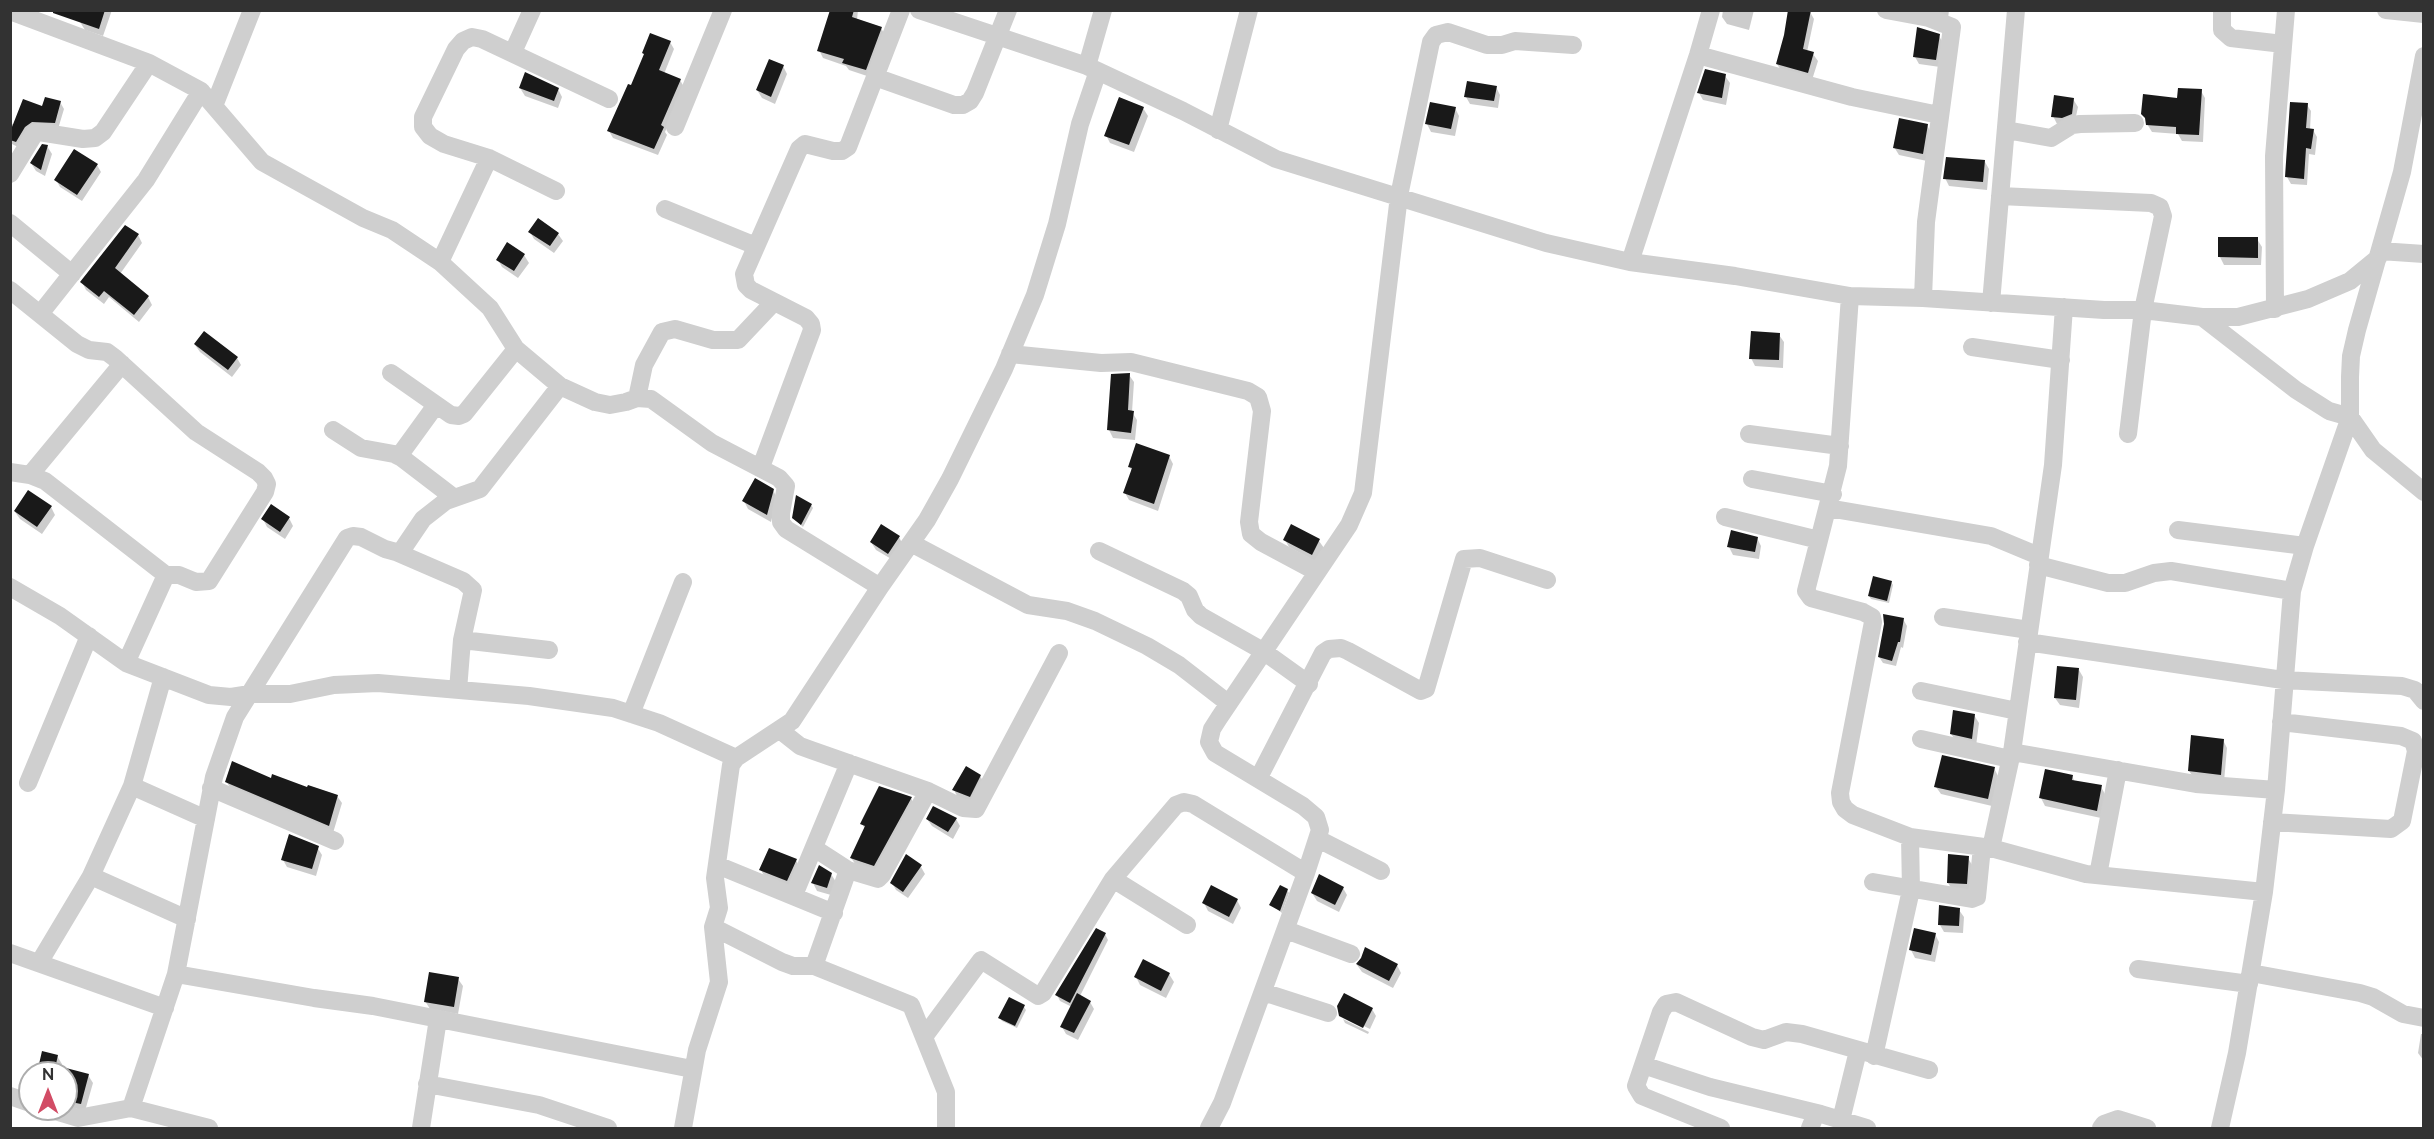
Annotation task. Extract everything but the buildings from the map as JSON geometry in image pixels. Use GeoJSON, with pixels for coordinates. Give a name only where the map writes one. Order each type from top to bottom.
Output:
{"type":"FeatureCollection","features":[{"type":"Feature","properties":{"kind":"street"},"geometry":{"type":"LineString","coordinates":[[214,106],[252,10]]}},
{"type":"Feature","properties":{"kind":"street"},"geometry":{"type":"LineString","coordinates":[[513,52],[532,10]]}},
{"type":"Feature","properties":{"kind":"street"},"geometry":{"type":"LineString","coordinates":[[675,128],[723,10]]}},
{"type":"Feature","properties":{"kind":"street"},"geometry":{"type":"LineString","coordinates":[[761,467],[812,330],[806,318],[751,290],[744,279],[795,155],[805,144],[832,151],[842,151],[848,147],[901,10]]}},
{"type":"Feature","properties":{"kind":"street"},"geometry":{"type":"LineString","coordinates":[[919,10],[1093,69],[1183,111],[1276,159],[1546,243],[1630,262],[1735,276],[1850,296],[2142,310],[2202,318],[2238,317],[2275,309],[2308,299],[2350,281],[2379,255],[2424,254]]}},
{"type":"Feature","properties":{"kind":"street"},"geometry":{"type":"LineString","coordinates":[[875,77],[954,105],[963,105],[970,101],[975,93],[1008,10]]}},
{"type":"Feature","properties":{"kind":"street"},"geometry":{"type":"LineString","coordinates":[[683,1128],[692,1069],[719,982],[712,927],[719,908],[715,879],[731,765],[736,758],[781,731],[792,721],[927,520],[969,444],[1010,354],[1043,272],[1057,224],[1069,163],[1093,69],[1103,10]]}},
{"type":"Feature","properties":{"kind":"street"},"geometry":{"type":"LineString","coordinates":[[1218,130],[1249,10]]}},
{"type":"Feature","properties":{"kind":"street"},"geometry":{"type":"LineString","coordinates":[[1630,262],[1711,10]]}},
{"type":"Feature","properties":{"kind":"street"},"geometry":{"type":"LineString","coordinates":[[1886,10],[1929,18],[1952,27],[1926,222],[1923,298]]}},
{"type":"Feature","properties":{"kind":"street"},"geometry":{"type":"LineString","coordinates":[[1991,303],[2016,10]]}},
{"type":"Feature","properties":{"kind":"street"},"geometry":{"type":"LineString","coordinates":[[2222,10],[2222,30],[2231,38],[2283,44]]}},
{"type":"Feature","properties":{"kind":"street"},"geometry":{"type":"LineString","coordinates":[[2275,309],[2274,156],[2286,10]]}},
{"type":"Feature","properties":{"kind":"street"},"geometry":{"type":"LineString","coordinates":[[2386,10],[2424,14]]}},
{"type":"Feature","properties":{"kind":"street"},"geometry":{"type":"LineString","coordinates":[[10,11],[39,16],[149,63],[201,91],[262,162],[363,218],[392,230],[440,262],[490,308],[516,349],[560,386],[595,402],[610,405],[638,398],[651,399],[712,443],[784,481],[786,486],[781,522],[786,529],[880,587]]}},
{"type":"Feature","properties":{"kind":"street"},"geometry":{"type":"LineString","coordinates":[[1209,1128],[1222,1103],[1320,830],[1316,817],[1215,753],[1209,742],[1212,729],[1228,703],[1349,525],[1364,493],[1399,196],[1431,42],[1436,35],[1448,32],[1487,45],[1502,45],[1515,40],[1573,45]]}},
{"type":"Feature","properties":{"kind":"street"},"geometry":{"type":"LineString","coordinates":[[556,191],[489,158],[444,144],[430,136],[423,127],[423,117],[456,49],[464,40],[472,37],[482,39],[609,99]]}},
{"type":"Feature","properties":{"kind":"street"},"geometry":{"type":"LineString","coordinates":[[1698,55],[1852,97],[1939,115]]}},
{"type":"Feature","properties":{"kind":"street"},"geometry":{"type":"LineString","coordinates":[[10,174],[35,133],[83,140],[95,138],[103,132],[149,63]]}},
{"type":"Feature","properties":{"kind":"street"},"geometry":{"type":"LineString","coordinates":[[2220,1128],[2237,1053],[2264,891],[2276,790],[2283,680],[2292,591],[2305,546],[2350,417],[2351,356],[2402,172],[2423,67]]}},
{"type":"Feature","properties":{"kind":"street"},"geometry":{"type":"LineString","coordinates":[[40,314],[146,180],[201,91]]}},
{"type":"Feature","properties":{"kind":"street"},"geometry":{"type":"LineString","coordinates":[[2006,130],[2051,138],[2080,124],[2135,123]]}},
{"type":"Feature","properties":{"kind":"street"},"geometry":{"type":"LineString","coordinates":[[440,262],[489,158]]}},
{"type":"Feature","properties":{"kind":"street"},"geometry":{"type":"LineString","coordinates":[[2000,196],[2151,203],[2160,207],[2163,216],[2142,310],[2128,434]]}},
{"type":"Feature","properties":{"kind":"street"},"geometry":{"type":"LineString","coordinates":[[665,209],[756,246]]}},
{"type":"Feature","properties":{"kind":"street"},"geometry":{"type":"LineString","coordinates":[[10,224],[72,274]]}},
{"type":"Feature","properties":{"kind":"street"},"geometry":{"type":"LineString","coordinates":[[10,290],[77,344],[89,350],[106,352],[122,364],[196,432],[258,472],[267,484],[265,492],[209,581],[196,582],[180,575],[166,574],[45,481],[30,475],[10,472]]}},
{"type":"Feature","properties":{"kind":"street"},"geometry":{"type":"LineString","coordinates":[[1850,296],[1840,446],[1830,501],[1806,591],[1810,598],[1863,612],[1872,617],[1873,622],[1840,793],[1841,802],[1853,815],[1910,837],[1987,847],[2098,875],[2264,891]]}},
{"type":"Feature","properties":{"kind":"street"},"geometry":{"type":"LineString","coordinates":[[638,398],[644,365],[662,332],[675,328],[712,340],[738,340],[773,303]]}},
{"type":"Feature","properties":{"kind":"street"},"geometry":{"type":"LineString","coordinates":[[1873,882],[1972,899],[1977,897],[1987,847],[2011,755],[2053,465],[2064,307]]}},
{"type":"Feature","properties":{"kind":"street"},"geometry":{"type":"LineString","coordinates":[[2202,318],[2296,390],[2330,411],[2350,417],[2373,450],[2424,492]]}},
{"type":"Feature","properties":{"kind":"street"},"geometry":{"type":"LineString","coordinates":[[1972,347],[2061,360]]}},
{"type":"Feature","properties":{"kind":"street"},"geometry":{"type":"LineString","coordinates":[[391,373],[451,416],[459,416],[464,414],[516,349]]}},
{"type":"Feature","properties":{"kind":"street"},"geometry":{"type":"LineString","coordinates":[[1010,354],[1101,363],[1131,362],[1248,391],[1258,397],[1262,411],[1249,522],[1251,534],[1261,542],[1317,572]]}},
{"type":"Feature","properties":{"kind":"street"},"geometry":{"type":"LineString","coordinates":[[30,475],[122,364]]}},
{"type":"Feature","properties":{"kind":"street"},"geometry":{"type":"LineString","coordinates":[[396,552],[407,544],[423,519],[453,497],[480,489],[560,386]]}},
{"type":"Feature","properties":{"kind":"street"},"geometry":{"type":"LineString","coordinates":[[399,456],[436,405]]}},
{"type":"Feature","properties":{"kind":"street"},"geometry":{"type":"LineString","coordinates":[[333,430],[361,448],[399,456],[453,497]]}},
{"type":"Feature","properties":{"kind":"street"},"geometry":{"type":"LineString","coordinates":[[1749,434],[1840,446]]}},
{"type":"Feature","properties":{"kind":"street"},"geometry":{"type":"LineString","coordinates":[[1752,479],[1830,501],[1991,536],[2039,561],[2108,583],[2125,583],[2154,573],[2170,571],[2292,591]]}},
{"type":"Feature","properties":{"kind":"street"},"geometry":{"type":"LineString","coordinates":[[1725,517],[1819,540]]}},
{"type":"Feature","properties":{"kind":"street"},"geometry":{"type":"LineString","coordinates":[[2178,530],[2305,546]]}},
{"type":"Feature","properties":{"kind":"street"},"geometry":{"type":"LineString","coordinates":[[131,1108],[176,975],[212,788],[231,725],[347,538],[361,537],[470,585],[473,598],[462,640],[458,690]]}},
{"type":"Feature","properties":{"kind":"street"},"geometry":{"type":"LineString","coordinates":[[911,543],[1028,605],[1067,611],[1095,621],[1147,646],[1179,665],[1228,703]]}},
{"type":"Feature","properties":{"kind":"street"},"geometry":{"type":"LineString","coordinates":[[1099,551],[1183,591],[1189,596],[1195,610],[1201,616],[1263,651],[1309,684]]}},
{"type":"Feature","properties":{"kind":"street"},"geometry":{"type":"LineString","coordinates":[[1258,779],[1323,653],[1335,648],[1348,651],[1421,691],[1426,689],[1464,559],[1480,558],[1547,580]]}},
{"type":"Feature","properties":{"kind":"street"},"geometry":{"type":"LineString","coordinates":[[126,663],[166,574]]}},
{"type":"Feature","properties":{"kind":"street"},"geometry":{"type":"LineString","coordinates":[[630,714],[683,582]]}},
{"type":"Feature","properties":{"kind":"street"},"geometry":{"type":"LineString","coordinates":[[10,587],[89,636],[126,663],[209,695],[231,697],[250,694],[290,694],[334,685],[378,683],[529,696],[613,708],[658,723],[736,758]]}},
{"type":"Feature","properties":{"kind":"street"},"geometry":{"type":"LineString","coordinates":[[1943,617],[2028,636],[2283,680],[2402,686],[2415,690],[2424,701]]}},
{"type":"Feature","properties":{"kind":"street"},"geometry":{"type":"LineString","coordinates":[[27,783],[89,636]]}},
{"type":"Feature","properties":{"kind":"street"},"geometry":{"type":"LineString","coordinates":[[462,640],[549,650]]}},
{"type":"Feature","properties":{"kind":"street"},"geometry":{"type":"LineString","coordinates":[[781,731],[800,746],[928,791],[963,808],[976,808],[1059,653]]}},
{"type":"Feature","properties":{"kind":"street"},"geometry":{"type":"LineString","coordinates":[[39,963],[92,876],[132,786],[164,677]]}},
{"type":"Feature","properties":{"kind":"street"},"geometry":{"type":"LineString","coordinates":[[1921,691],[2017,711]]}},
{"type":"Feature","properties":{"kind":"street"},"geometry":{"type":"LineString","coordinates":[[2272,822],[2391,829],[2402,820],[2416,751],[2413,741],[2401,736],[2281,722]]}},
{"type":"Feature","properties":{"kind":"street"},"geometry":{"type":"LineString","coordinates":[[1921,739],[2196,784],[2276,790]]}},
{"type":"Feature","properties":{"kind":"street"},"geometry":{"type":"LineString","coordinates":[[794,895],[849,763]]}},
{"type":"Feature","properties":{"kind":"street"},"geometry":{"type":"LineString","coordinates":[[2098,875],[2118,770]]}},
{"type":"Feature","properties":{"kind":"street"},"geometry":{"type":"LineString","coordinates":[[132,786],[206,819]]}},
{"type":"Feature","properties":{"kind":"street"},"geometry":{"type":"LineString","coordinates":[[212,788],[335,841]]}},
{"type":"Feature","properties":{"kind":"street"},"geometry":{"type":"LineString","coordinates":[[813,848],[848,870],[878,879],[928,791]]}},
{"type":"Feature","properties":{"kind":"street"},"geometry":{"type":"LineString","coordinates":[[924,1037],[981,960],[1038,996],[1043,993],[1113,879],[1176,805],[1184,802],[1193,804],[1306,873]]}},
{"type":"Feature","properties":{"kind":"street"},"geometry":{"type":"LineString","coordinates":[[1841,1120],[1866,1054],[1911,890],[1910,837]]}},
{"type":"Feature","properties":{"kind":"street"},"geometry":{"type":"LineString","coordinates":[[1318,839],[1381,871]]}},
{"type":"Feature","properties":{"kind":"street"},"geometry":{"type":"LineString","coordinates":[[717,865],[834,913]]}},
{"type":"Feature","properties":{"kind":"street"},"geometry":{"type":"LineString","coordinates":[[814,966],[848,870]]}},
{"type":"Feature","properties":{"kind":"street"},"geometry":{"type":"LineString","coordinates":[[92,876],[187,919]]}},
{"type":"Feature","properties":{"kind":"street"},"geometry":{"type":"LineString","coordinates":[[1113,879],[1187,925]]}},
{"type":"Feature","properties":{"kind":"street"},"geometry":{"type":"LineString","coordinates":[[712,927],[782,962],[793,966],[814,966],[911,1005],[946,1092],[946,1128]]}},
{"type":"Feature","properties":{"kind":"street"},"geometry":{"type":"LineString","coordinates":[[1286,930],[1351,954]]}},
{"type":"Feature","properties":{"kind":"street"},"geometry":{"type":"LineString","coordinates":[[10,953],[165,1008]]}},
{"type":"Feature","properties":{"kind":"street"},"geometry":{"type":"LineString","coordinates":[[2138,969],[2250,978],[2360,993],[2373,997],[2403,1014],[2424,1018]]}},
{"type":"Feature","properties":{"kind":"street"},"geometry":{"type":"LineString","coordinates":[[176,975],[373,1006],[692,1069]]}},
{"type":"Feature","properties":{"kind":"street"},"geometry":{"type":"LineString","coordinates":[[1263,992],[1328,1013]]}},
{"type":"Feature","properties":{"kind":"street"},"geometry":{"type":"LineString","coordinates":[[1721,1128],[1642,1096],[1636,1086],[1661,1012],[1666,1004],[1676,1002],[1752,1037],[1764,1040],[1786,1032],[1802,1034],[1929,1071]]}},
{"type":"Feature","properties":{"kind":"street"},"geometry":{"type":"LineString","coordinates":[[421,1128],[438,1019]]}},
{"type":"Feature","properties":{"kind":"street"},"geometry":{"type":"LineString","coordinates":[[1643,1065],[1816,1121],[1841,1120],[1867,1128]]}},
{"type":"Feature","properties":{"kind":"street"},"geometry":{"type":"LineString","coordinates":[[427,1084],[539,1105],[608,1128]]}},
{"type":"Feature","properties":{"kind":"street"},"geometry":{"type":"LineString","coordinates":[[78,1118],[131,1108],[209,1128]]}},
{"type":"Feature","properties":{"kind":"street"},"geometry":{"type":"LineString","coordinates":[[2101,1128],[2104,1124],[2118,1119],[2147,1128]]}}]}
